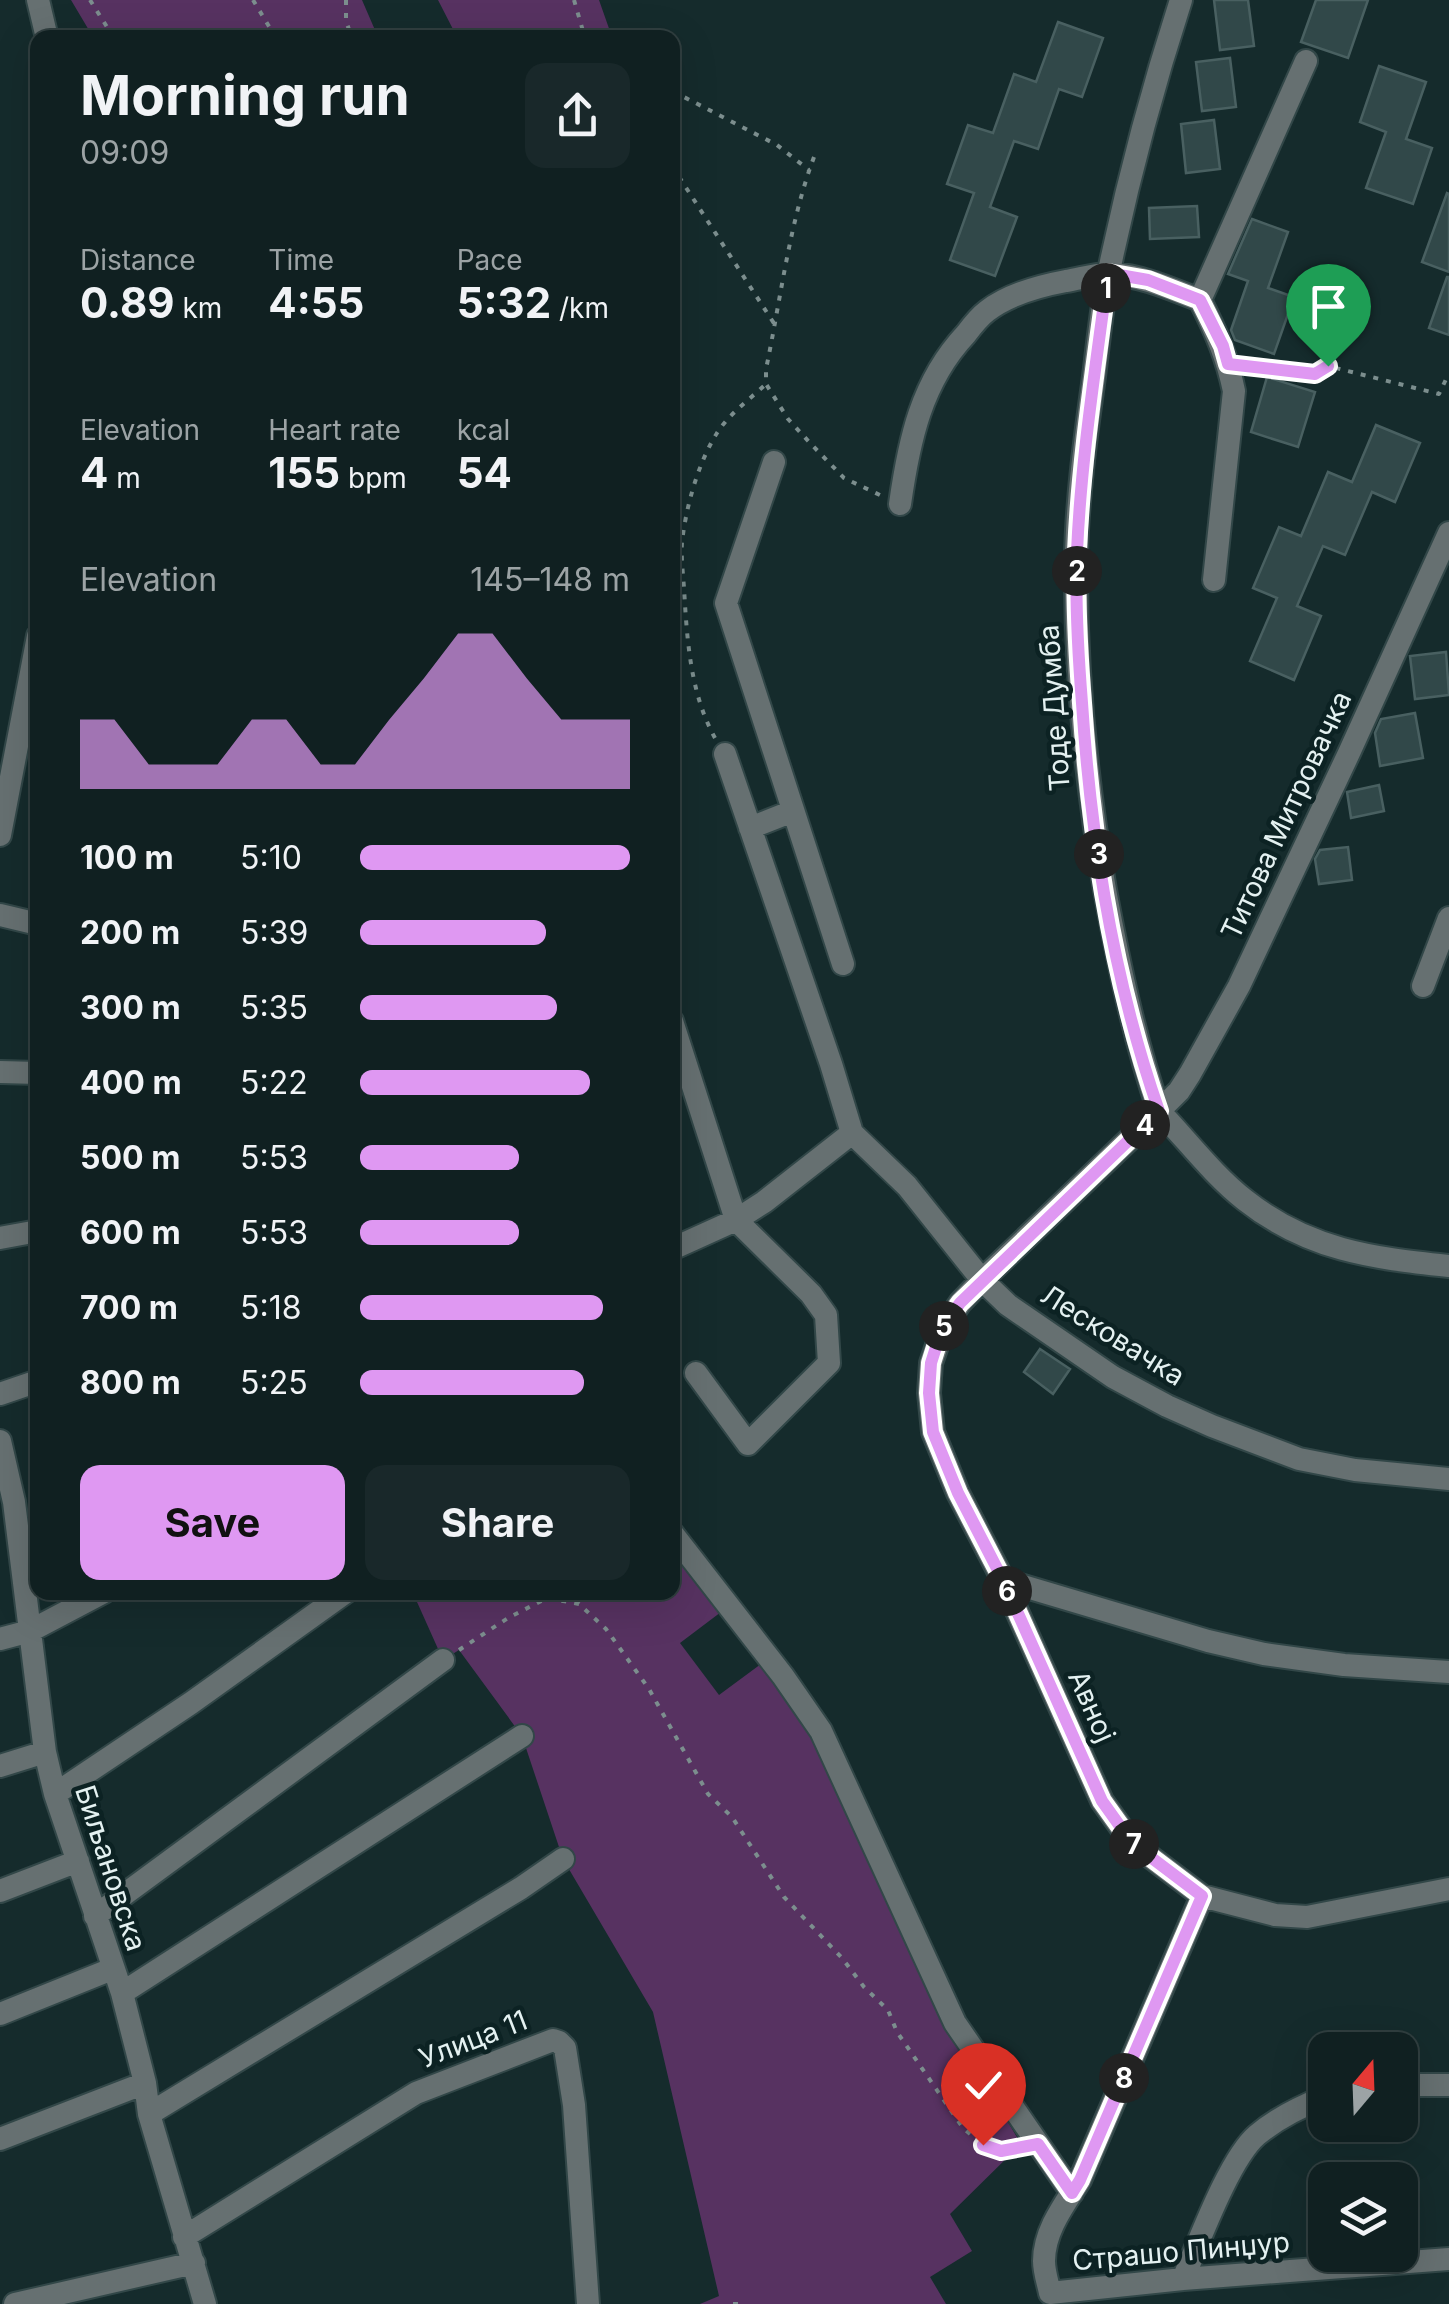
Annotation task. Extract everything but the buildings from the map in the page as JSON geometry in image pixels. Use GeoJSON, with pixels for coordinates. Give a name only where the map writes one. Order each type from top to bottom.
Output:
{"type":"FeatureCollection","features":[{"type":"Feature","properties":{"kind":"street"},"geometry":{"type":"LineString","coordinates":[[38,0],[45,30]]}},
{"type":"Feature","properties":{"kind":"street","name":"Тоде Думба"},"geometry":{"type":"LineString","coordinates":[[1159,1111],[1126,1005],[1113,935],[1086,763],[1076,584],[1084,450],[1108,273],[1154,83],[1181,0]]}},
{"type":"Feature","properties":{"kind":"street"},"geometry":{"type":"LineString","coordinates":[[1200,300],[1306,61]]}},
{"type":"Feature","properties":{"kind":"street"},"geometry":{"type":"LineString","coordinates":[[900,504],[908,447],[919,410],[938,372],[986,311],[1018,294],[1108,273],[1148,280],[1200,300],[1223,346],[1234,391],[1214,580]]}},
{"type":"Feature","properties":{"kind":"street"},"geometry":{"type":"LineString","coordinates":[[774,462],[726,603],[843,964]]}},
{"type":"Feature","properties":{"kind":"street","name":"Титова Митровачка"},"geometry":{"type":"LineString","coordinates":[[1159,1111],[1179,1092],[1238,986],[1449,533]]}},
{"type":"Feature","properties":{"kind":"street"},"geometry":{"type":"LineString","coordinates":[[0,835],[30,678]]}},
{"type":"Feature","properties":{"kind":"street","name":"Лесковачка"},"geometry":{"type":"LineString","coordinates":[[725,754],[852,1133],[907,1186],[982,1280],[1008,1305],[1113,1377],[1212,1426],[1299,1459],[1354,1470],[1449,1479]]}},
{"type":"Feature","properties":{"kind":"street"},"geometry":{"type":"LineString","coordinates":[[750,828],[793,811]]}},
{"type":"Feature","properties":{"kind":"street"},"geometry":{"type":"LineString","coordinates":[[0,915],[30,922]]}},
{"type":"Feature","properties":{"kind":"street"},"geometry":{"type":"LineString","coordinates":[[1423,986],[1449,918]]}},
{"type":"Feature","properties":{"kind":"street"},"geometry":{"type":"LineString","coordinates":[[680,1046],[736,1220],[812,1294],[826,1315],[829,1363],[748,1444],[696,1373]]}},
{"type":"Feature","properties":{"kind":"street"},"geometry":{"type":"LineString","coordinates":[[0,1072],[30,1073]]}},
{"type":"Feature","properties":{"kind":"street"},"geometry":{"type":"LineString","coordinates":[[982,1280],[1159,1111],[1245,1200],[1308,1238],[1337,1250],[1449,1266]]}},
{"type":"Feature","properties":{"kind":"street"},"geometry":{"type":"LineString","coordinates":[[680,1244],[736,1220],[764,1202],[852,1133]]}},
{"type":"Feature","properties":{"kind":"street"},"geometry":{"type":"LineString","coordinates":[[0,1238],[30,1232]]}},
{"type":"Feature","properties":{"kind":"street","name":"Авној"},"geometry":{"type":"LineString","coordinates":[[982,1280],[942,1328],[931,1363],[933,1432],[1102,1801],[1132,1843],[1202,1896],[1275,1915],[1307,1917],[1449,1889]]}},
{"type":"Feature","properties":{"kind":"street"},"geometry":{"type":"LineString","coordinates":[[0,1394],[30,1384]]}},
{"type":"Feature","properties":{"kind":"street","name":"Биљановска"},"geometry":{"type":"LineString","coordinates":[[0,1442],[29,1556],[30,1631],[54,1794],[122,1994],[149,2114],[204,2304]]}},
{"type":"Feature","properties":{"kind":"street"},"geometry":{"type":"LineString","coordinates":[[680,1544],[821,1731],[954,2023],[1072,2193]]}},
{"type":"Feature","properties":{"kind":"street"},"geometry":{"type":"LineString","coordinates":[[1003,1580],[1264,1654],[1449,1672]]}},
{"type":"Feature","properties":{"kind":"street"},"geometry":{"type":"LineString","coordinates":[[0,1639],[30,1631],[89,1600]]}},
{"type":"Feature","properties":{"kind":"street"},"geometry":{"type":"LineString","coordinates":[[54,1794],[335,1600]]}},
{"type":"Feature","properties":{"kind":"street"},"geometry":{"type":"LineString","coordinates":[[95,1916],[443,1660]]}},
{"type":"Feature","properties":{"kind":"street"},"geometry":{"type":"LineString","coordinates":[[122,1994],[522,1736]]}},
{"type":"Feature","properties":{"kind":"street"},"geometry":{"type":"LineString","coordinates":[[0,1766],[46,1752]]}},
{"type":"Feature","properties":{"kind":"street"},"geometry":{"type":"LineString","coordinates":[[149,2114],[521,1888],[562,1859]]}},
{"type":"Feature","properties":{"kind":"street"},"geometry":{"type":"LineString","coordinates":[[0,1891],[78,1861]]}},
{"type":"Feature","properties":{"kind":"street","name":"Страшо Пинџур"},"geometry":{"type":"LineString","coordinates":[[1202,1896],[1080,2180],[1056,2218],[1047,2242],[1044,2262],[1051,2299],[1183,2279],[1449,2260]]}},
{"type":"Feature","properties":{"kind":"street"},"geometry":{"type":"LineString","coordinates":[[0,2014],[112,1969]]}},
{"type":"Feature","properties":{"kind":"street","name":"Улица 11"},"geometry":{"type":"LineString","coordinates":[[184,2238],[416,2093],[553,2040],[564,2048],[574,2105],[588,2304]]}},
{"type":"Feature","properties":{"kind":"street"},"geometry":{"type":"LineString","coordinates":[[0,2139],[144,2083]]}},
{"type":"Feature","properties":{"kind":"street"},"geometry":{"type":"LineString","coordinates":[[1418,2085],[1449,2085]]}},
{"type":"Feature","properties":{"kind":"street"},"geometry":{"type":"LineString","coordinates":[[1183,2279],[1236,2163],[1256,2136],[1308,2105]]}},
{"type":"Feature","properties":{"kind":"street"},"geometry":{"type":"LineString","coordinates":[[15,2304],[194,2263]]}},
{"type":"Feature","properties":{"kind":"path"},"geometry":{"type":"LineString","coordinates":[[90,0],[109,30]]}},
{"type":"Feature","properties":{"kind":"path"},"geometry":{"type":"LineString","coordinates":[[253,0],[271,30]]}},
{"type":"Feature","properties":{"kind":"path"},"geometry":{"type":"LineString","coordinates":[[346,0],[349,30]]}},
{"type":"Feature","properties":{"kind":"path"},"geometry":{"type":"LineString","coordinates":[[574,0],[583,30]]}},
{"type":"Feature","properties":{"kind":"path"},"geometry":{"type":"LineString","coordinates":[[680,96],[776,144],[809,170]]}},
{"type":"Feature","properties":{"kind":"path"},"geometry":{"type":"LineString","coordinates":[[814,157],[804,183],[766,384],[788,419],[844,478],[900,504]]}},
{"type":"Feature","properties":{"kind":"path"},"geometry":{"type":"LineString","coordinates":[[680,178],[775,324]]}},
{"type":"Feature","properties":{"kind":"path"},"geometry":{"type":"LineString","coordinates":[[1228,364],[1315,374],[1328,366],[1439,394],[1449,373]]}},
{"type":"Feature","properties":{"kind":"path"},"geometry":{"type":"LineString","coordinates":[[725,754],[704,717],[692,671],[682,543],[692,496],[712,443],[719,430],[766,384]]}},
{"type":"Feature","properties":{"kind":"path"},"geometry":{"type":"LineString","coordinates":[[443,1660],[543,1600]]}},
{"type":"Feature","properties":{"kind":"path"},"geometry":{"type":"LineString","coordinates":[[558,1600],[579,1604],[606,1629],[649,1689],[708,1794],[732,1817],[784,1897],[888,2010],[898,2032],[964,2128],[983,2145],[1001,2151],[1038,2144]]}},
{"type":"Feature","properties":{"kind":"path"},"geometry":{"type":"LineString","coordinates":[[733,2304],[742,2304]]}},
{"type":"Feature","properties":{"kind":"shaded area"},"geometry":{"type":"Polygon","coordinates":[[[71,0],[362,0],[375,30],[89,30],[71,0]]]}},
{"type":"Feature","properties":{"kind":"shaded area"},"geometry":{"type":"Polygon","coordinates":[[[438,0],[599,0],[610,30],[453,30],[438,0]]]}},
{"type":"Feature","properties":{"kind":"shaded area"},"geometry":{"type":"Polygon","coordinates":[[[680,1542],[729,1606],[680,1643],[719,1695],[769,1658],[823,1733],[949,2022],[1021,2144],[950,2214],[972,2251],[930,2277],[946,2304],[700,2304],[719,2296],[653,2012],[563,1859],[522,1736],[459,1650],[443,1660],[416,1600],[680,1600],[680,1542]]]}},
{"type":"Feature","properties":{"kind":"route"},"geometry":{"type":"LineString","coordinates":[[983,2145],[1001,2151],[1038,2144],[1072,2193],[1202,1896],[1132,1843],[1102,1801],[1003,1580],[958,1493],[933,1432],[929,1393],[931,1363],[942,1328],[960,1303],[1159,1111],[1126,1005],[1116,953],[1086,763],[1080,684],[1076,554],[1084,450],[1108,273],[1148,280],[1200,300],[1228,364],[1315,374],[1328,366]]}}]}
